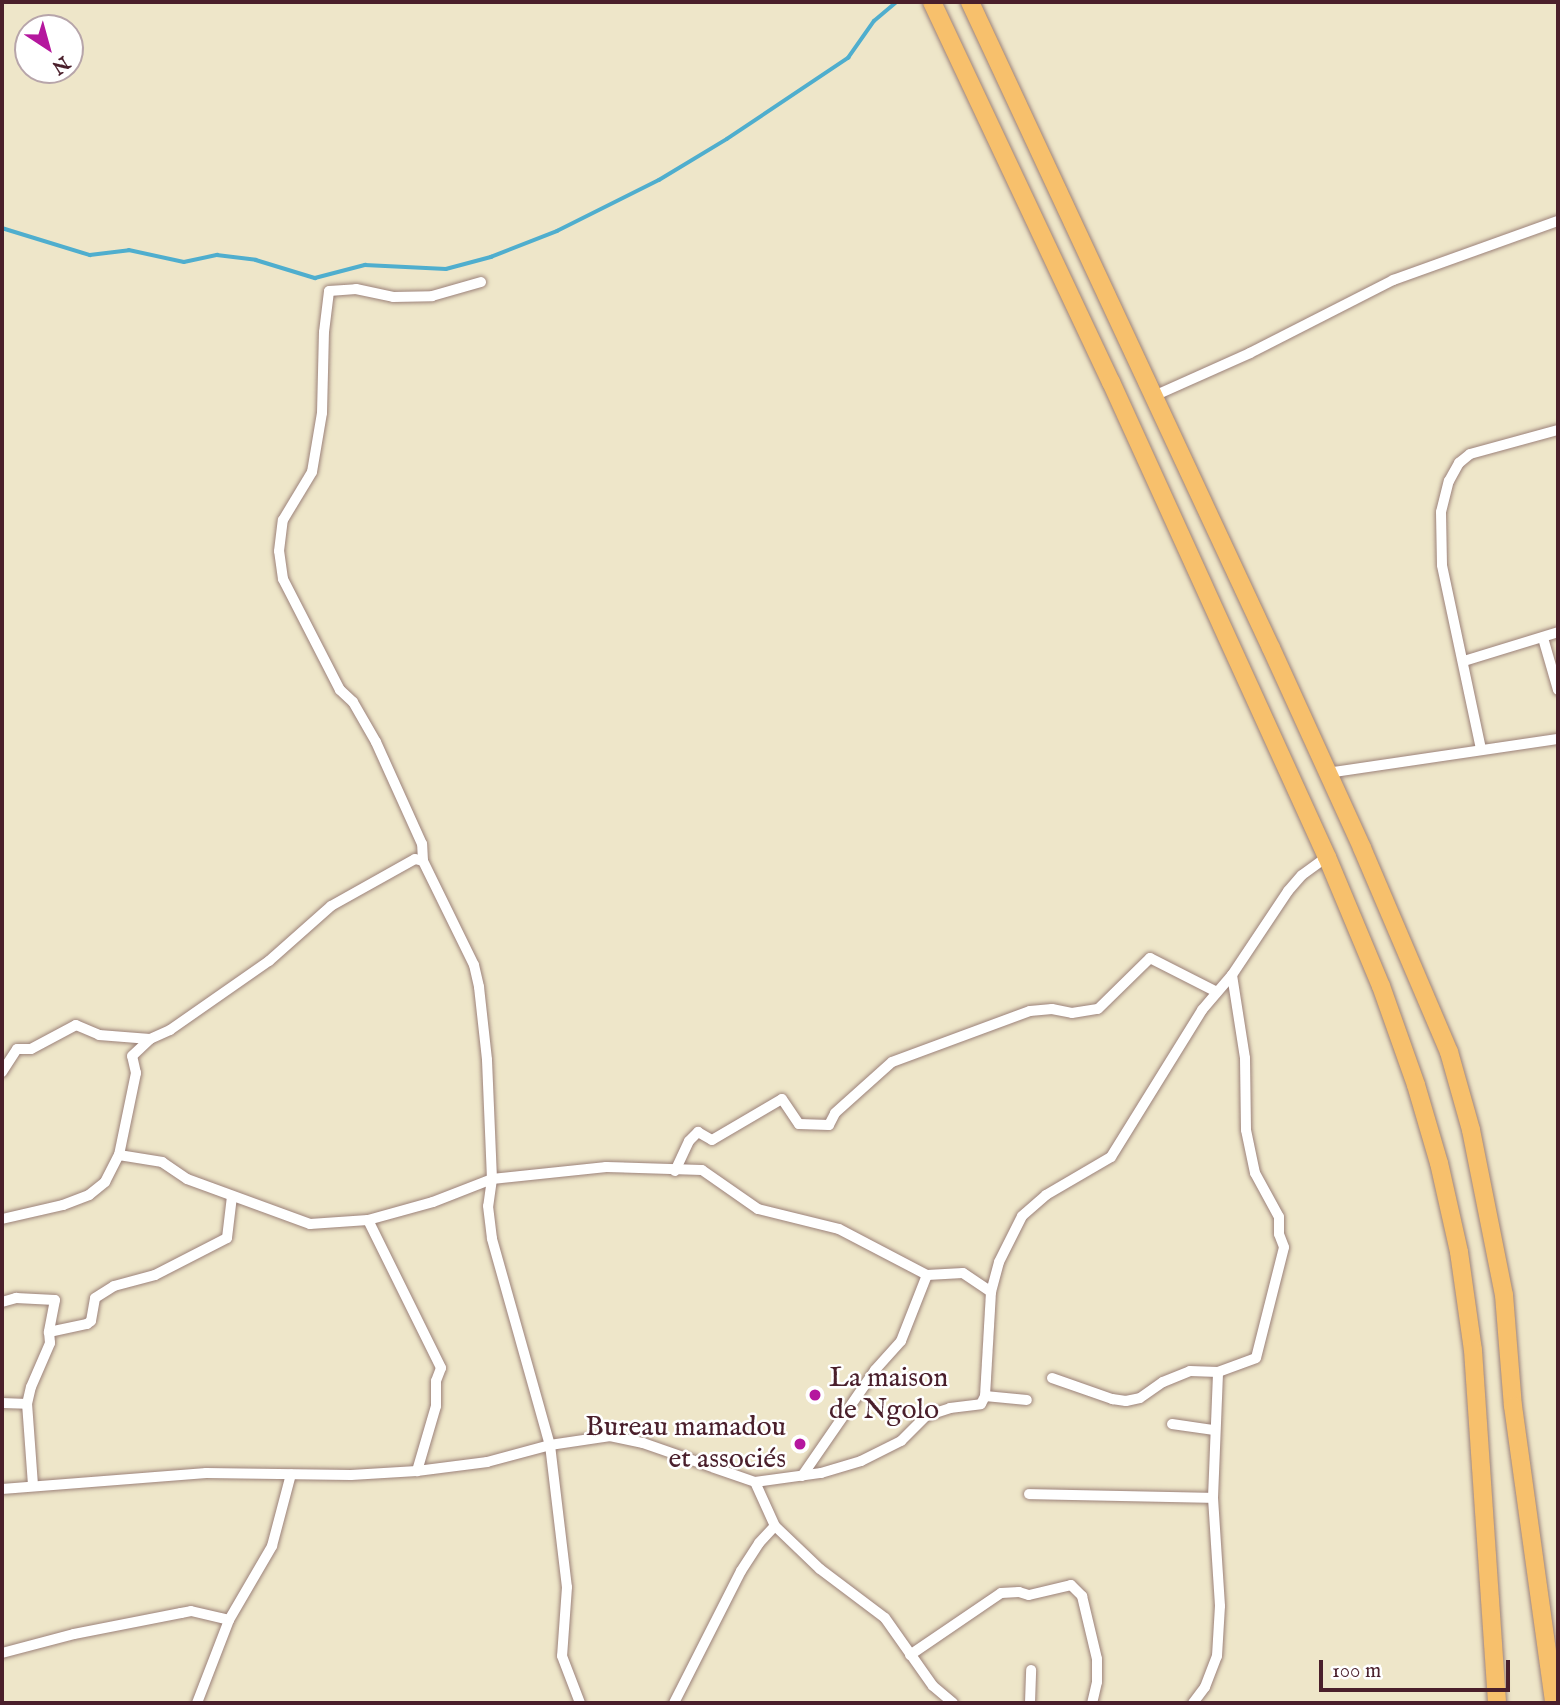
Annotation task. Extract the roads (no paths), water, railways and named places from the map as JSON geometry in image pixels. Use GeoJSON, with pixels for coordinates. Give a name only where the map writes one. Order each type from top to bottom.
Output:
{"type":"FeatureCollection","features":[{"type":"Feature","properties":{"kind":"highway"},"geometry":{"type":"LineString","coordinates":[[932,2],[1327,857],[1381,986],[1416,1085],[1439,1163],[1458,1252],[1478,1411],[1497,1703]]}},
{"type":"Feature","properties":{"kind":"highway"},"geometry":{"type":"LineString","coordinates":[[970,2],[1327,773],[1449,1052],[1471,1130],[1504,1295],[1513,1406],[1554,1703]]}},
{"type":"Feature","properties":{"kind":"street"},"geometry":{"type":"LineString","coordinates":[[1154,396],[1250,353],[1393,280],[1558,222]]}},
{"type":"Feature","properties":{"kind":"street"},"geometry":{"type":"LineString","coordinates":[[481,282],[432,296],[393,297],[356,289],[329,291],[324,332],[322,412],[312,472],[283,520],[279,551],[283,579],[340,690],[353,702],[376,742],[422,844],[423,861],[476,975],[488,1060],[492,1179],[488,1206],[492,1239],[550,1445],[566,1587],[562,1656],[580,1703]]}},
{"type":"Feature","properties":{"kind":"street"},"geometry":{"type":"LineString","coordinates":[[1481,749],[1442,565],[1441,512],[1449,481],[1459,463],[1469,454],[1558,430]]}},
{"type":"Feature","properties":{"kind":"street"},"geometry":{"type":"LineString","coordinates":[[1464,660],[1558,632]]}},
{"type":"Feature","properties":{"kind":"street"},"geometry":{"type":"LineString","coordinates":[[1543,638],[1558,690]]}},
{"type":"Feature","properties":{"kind":"street"},"geometry":{"type":"LineString","coordinates":[[1327,773],[1558,739]]}},
{"type":"Feature","properties":{"kind":"street"},"geometry":{"type":"LineString","coordinates":[[2,1489],[206,1473],[417,1471],[487,1462],[550,1445],[610,1436],[643,1443],[755,1482],[802,1476],[871,1456],[901,1441],[926,1416],[950,1408],[981,1404],[985,1396],[991,1292],[999,1262],[1022,1216],[1046,1195],[1111,1157],[1180,1044],[1232,975],[1288,891],[1302,875],[1327,857]]}},
{"type":"Feature","properties":{"kind":"street"},"geometry":{"type":"LineString","coordinates":[[2,1219],[63,1205],[89,1195],[105,1182],[119,1155],[136,1073],[132,1056],[150,1039],[170,1030],[269,961],[331,906],[415,859],[423,861]]}},
{"type":"Feature","properties":{"kind":"street"},"geometry":{"type":"LineString","coordinates":[[675,1171],[689,1141],[698,1132],[712,1140],[782,1099],[799,1124],[830,1125],[835,1113],[892,1062],[1030,1011],[1052,1009],[1072,1013],[1098,1009],[1150,958],[1217,992]]}},
{"type":"Feature","properties":{"kind":"street"},"geometry":{"type":"LineString","coordinates":[[1052,1378],[1112,1399],[1126,1401],[1140,1398],[1163,1382],[1190,1371],[1218,1372],[1256,1358],[1284,1247],[1279,1234],[1279,1217],[1255,1172],[1246,1130],[1245,1058],[1232,975]]}},
{"type":"Feature","properties":{"kind":"street"},"geometry":{"type":"LineString","coordinates":[[2,1072],[17,1049],[31,1049],[76,1025],[99,1035],[150,1039]]}},
{"type":"Feature","properties":{"kind":"street"},"geometry":{"type":"LineString","coordinates":[[119,1155],[162,1162],[187,1179],[310,1224],[368,1220],[433,1202],[492,1179],[606,1167],[702,1170],[758,1209],[839,1229],[926,1275],[963,1273],[991,1292]]}},
{"type":"Feature","properties":{"kind":"street"},"geometry":{"type":"LineString","coordinates":[[232,1196],[244,1199]]}},
{"type":"Feature","properties":{"kind":"street"},"geometry":{"type":"LineString","coordinates":[[232,1196],[273,1210]]}},
{"type":"Feature","properties":{"kind":"street"},"geometry":{"type":"LineString","coordinates":[[49,1332],[87,1324],[91,1321],[96,1298],[114,1286],[155,1275],[228,1238],[232,1196]]}},
{"type":"Feature","properties":{"kind":"street"},"geometry":{"type":"LineString","coordinates":[[368,1220],[441,1368],[436,1381],[436,1406],[417,1471]]}},
{"type":"Feature","properties":{"kind":"street"},"geometry":{"type":"LineString","coordinates":[[802,1476],[875,1370],[901,1340],[926,1275]]}},
{"type":"Feature","properties":{"kind":"street"},"geometry":{"type":"LineString","coordinates":[[2,1302],[16,1298],[55,1300],[49,1332],[50,1343],[31,1387],[27,1404],[33,1485]]}},
{"type":"Feature","properties":{"kind":"street"},"geometry":{"type":"LineString","coordinates":[[1194,1703],[1205,1687],[1217,1656],[1220,1606],[1213,1498],[1213,1430],[1218,1372]]}},
{"type":"Feature","properties":{"kind":"street"},"geometry":{"type":"LineString","coordinates":[[985,1396],[1027,1400]]}},
{"type":"Feature","properties":{"kind":"street"},"geometry":{"type":"LineString","coordinates":[[2,1403],[27,1404]]}},
{"type":"Feature","properties":{"kind":"street"},"geometry":{"type":"LineString","coordinates":[[926,1416],[926,1432]]}},
{"type":"Feature","properties":{"kind":"street"},"geometry":{"type":"LineString","coordinates":[[1172,1424],[1213,1430]]}},
{"type":"Feature","properties":{"kind":"street"},"geometry":{"type":"LineString","coordinates":[[197,1703],[229,1620],[272,1546],[291,1474]]}},
{"type":"Feature","properties":{"kind":"street"},"geometry":{"type":"LineString","coordinates":[[755,1482],[775,1526],[820,1569],[885,1618],[933,1686],[953,1703]]}},
{"type":"Feature","properties":{"kind":"street"},"geometry":{"type":"LineString","coordinates":[[1029,1494],[1213,1498]]}},
{"type":"Feature","properties":{"kind":"street"},"geometry":{"type":"LineString","coordinates":[[674,1703],[741,1571],[759,1543],[775,1526]]}},
{"type":"Feature","properties":{"kind":"street"},"geometry":{"type":"LineString","coordinates":[[911,1655],[1001,1592],[1030,1595],[1071,1585],[1082,1596],[1097,1660],[1097,1682],[1092,1703]]}},
{"type":"Feature","properties":{"kind":"street"},"geometry":{"type":"LineString","coordinates":[[2,1653],[74,1634],[191,1611],[229,1620]]}},
{"type":"Feature","properties":{"kind":"street"},"geometry":{"type":"LineString","coordinates":[[1030,1703],[1031,1670]]}},
{"type":"Feature","properties":{"kind":"waterway"},"geometry":{"type":"LineString","coordinates":[[2,228],[90,255],[129,250],[184,262],[217,255],[256,260],[315,278],[365,265],[446,269],[491,257],[557,231],[659,180],[727,139],[848,58],[874,21],[897,2]]}},
{"type":"Feature","properties":{"kind":"place","name":"La maison de Ngolo"},"geometry":{"type":"Point","coordinates":[815,1395]}},
{"type":"Feature","properties":{"kind":"place","name":"Bureau mamadou et associés"},"geometry":{"type":"Point","coordinates":[800,1444]}}]}
